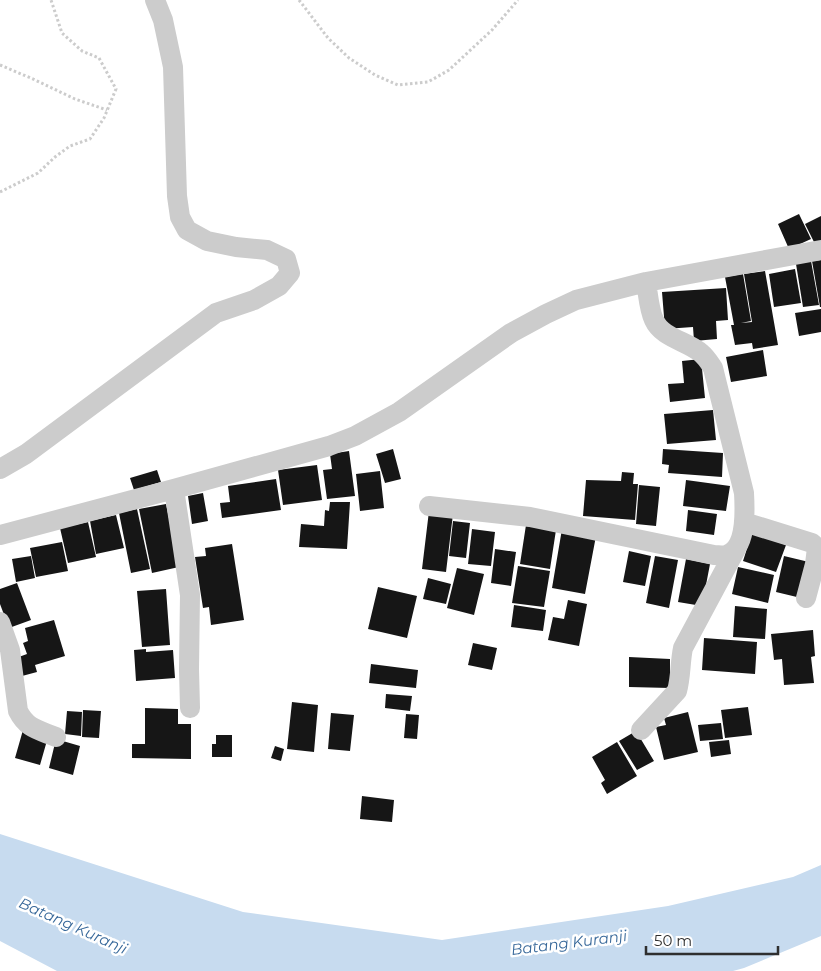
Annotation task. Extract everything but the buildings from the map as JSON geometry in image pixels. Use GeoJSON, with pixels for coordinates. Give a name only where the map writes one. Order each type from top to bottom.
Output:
{"type":"FeatureCollection","features":[{"type":"Feature","properties":{"kind":"street"},"geometry":{"type":"LineString","coordinates":[[0,469],[26,454],[216,313],[254,300],[279,286],[290,273],[286,259],[267,250],[207,242],[187,230],[180,217],[176,196],[173,67],[163,20],[155,0]]}},
{"type":"Feature","properties":{"kind":"street"},"geometry":{"type":"LineString","coordinates":[[0,535],[329,446],[355,436],[399,412],[511,333],[576,300],[646,282],[821,250]]}},
{"type":"Feature","properties":{"kind":"street"},"geometry":{"type":"LineString","coordinates":[[641,730],[677,691],[683,648],[741,539],[745,508],[744,493],[712,368],[708,359],[700,352],[662,331],[656,325],[652,318],[646,282]]}},
{"type":"Feature","properties":{"kind":"street"},"geometry":{"type":"LineString","coordinates":[[174,489],[190,596],[190,708]]}},
{"type":"Feature","properties":{"kind":"street"},"geometry":{"type":"LineString","coordinates":[[429,506],[530,516],[714,555],[726,555],[736,550]]}},
{"type":"Feature","properties":{"kind":"street"},"geometry":{"type":"LineString","coordinates":[[744,522],[812,543],[816,548],[815,564],[806,598]]}},
{"type":"Feature","properties":{"kind":"street"},"geometry":{"type":"LineString","coordinates":[[0,622],[10,650],[18,711],[22,719],[29,726],[56,737]]}},
{"type":"Feature","properties":{"kind":"path"},"geometry":{"type":"LineString","coordinates":[[0,192],[38,173],[70,146],[90,139],[104,118],[116,89],[99,58],[82,51],[62,32],[51,0]]}},
{"type":"Feature","properties":{"kind":"path"},"geometry":{"type":"LineString","coordinates":[[299,0],[328,38],[349,58],[375,75],[398,84],[428,82],[449,70],[492,30],[518,0]]}},
{"type":"Feature","properties":{"kind":"path"},"geometry":{"type":"LineString","coordinates":[[0,65],[75,99],[107,110]]}},
{"type":"Feature","properties":{"kind":"water","name":"Batang Kuranji"},"geometry":{"type":"Polygon","coordinates":[[[0,834],[243,912],[442,940],[668,906],[793,877],[821,865],[821,936],[733,971],[57,971],[0,941],[0,834]]]}}]}
